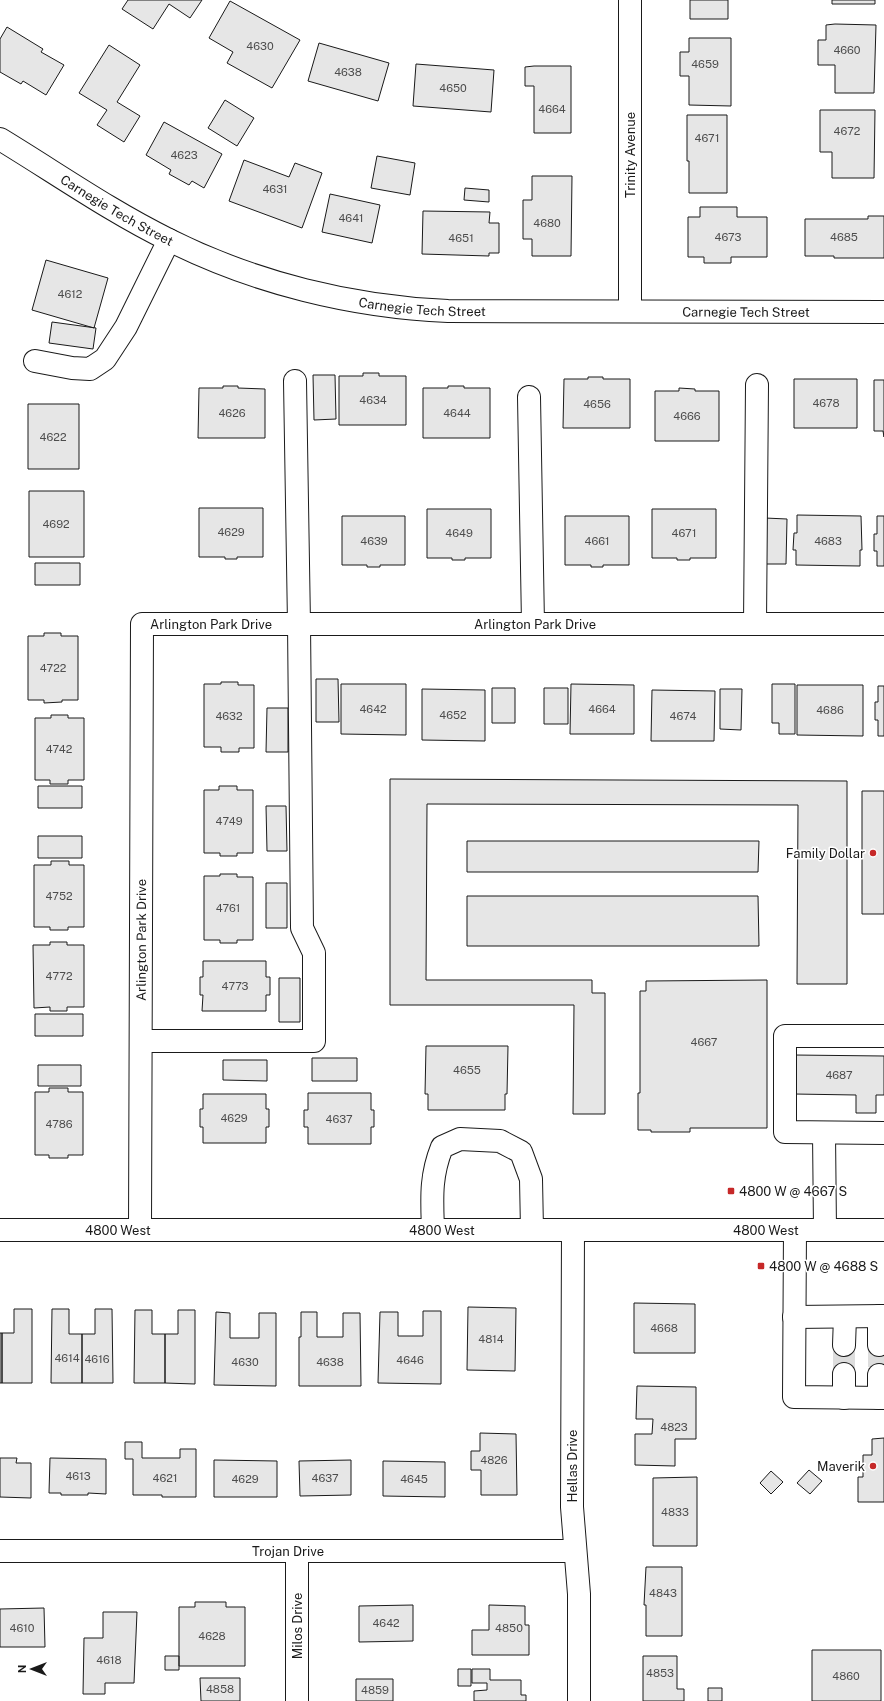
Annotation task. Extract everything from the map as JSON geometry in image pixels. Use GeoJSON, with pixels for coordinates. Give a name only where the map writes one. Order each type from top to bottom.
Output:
{"type":"FeatureCollection","features":[{"type":"Feature","properties":{"kind":"street","name":"Trinity Avenue"},"geometry":{"type":"LineString","coordinates":[[630,0],[630,311]]}},
{"type":"Feature","properties":{"kind":"street","name":"Carnegie Tech Street"},"geometry":{"type":"LineString","coordinates":[[0,138],[131,220],[169,240],[257,277],[303,289],[388,307],[448,311],[884,312]]}},
{"type":"Feature","properties":{"kind":"street"},"geometry":{"type":"LineString","coordinates":[[35,361],[72,368],[90,369],[105,359],[126,327],[169,240]]}},
{"type":"Feature","properties":{"kind":"street"},"geometry":{"type":"LineString","coordinates":[[141,1041],[314,1041],[314,952],[302,928],[300,624],[295,381]]}},
{"type":"Feature","properties":{"kind":"street"},"geometry":{"type":"LineString","coordinates":[[755,624],[757,385]]}},
{"type":"Feature","properties":{"kind":"street"},"geometry":{"type":"LineString","coordinates":[[529,397],[533,624]]}},
{"type":"Feature","properties":{"kind":"street","name":"Arlington Park Drive"},"geometry":{"type":"LineString","coordinates":[[140,1230],[142,624],[884,624]]}},
{"type":"Feature","properties":{"kind":"street"},"geometry":{"type":"LineString","coordinates":[[884,1036],[785,1036],[785,1132],[884,1133]]}},
{"type":"Feature","properties":{"kind":"street"},"geometry":{"type":"LineString","coordinates":[[824,1132],[825,1230]]}},
{"type":"Feature","properties":{"kind":"street"},"geometry":{"type":"LineString","coordinates":[[433,1230],[432,1196],[435,1166],[442,1148],[460,1139],[500,1141],[521,1152],[530,1179],[532,1230]]}},
{"type":"Feature","properties":{"kind":"street","name":"4800 West"},"geometry":{"type":"LineString","coordinates":[[0,1230],[884,1230]]}},
{"type":"Feature","properties":{"kind":"street"},"geometry":{"type":"LineString","coordinates":[[795,1230],[794,1397],[882,1398],[879,1375]]}},
{"type":"Feature","properties":{"kind":"street","name":"Hellas Drive"},"geometry":{"type":"LineString","coordinates":[[573,1231],[572,1507],[579,1594],[579,1701]]}},
{"type":"Feature","properties":{"kind":"street"},"geometry":{"type":"LineString","coordinates":[[794,1317],[882,1316],[879,1346]]}},
{"type":"Feature","properties":{"kind":"street"},"geometry":{"type":"LineString","coordinates":[[844,1317],[844,1346]]}},
{"type":"Feature","properties":{"kind":"street"},"geometry":{"type":"LineString","coordinates":[[844,1374],[844,1398]]}},
{"type":"Feature","properties":{"kind":"street","name":"Milos Drive"},"geometry":{"type":"LineString","coordinates":[[297,1551],[297,1701]]}},
{"type":"Feature","properties":{"kind":"street","name":"Trojan Drive"},"geometry":{"type":"LineString","coordinates":[[0,1552],[575,1551]]}},
{"type":"Feature","properties":{"kind":"building"},"geometry":{"type":"Polygon","coordinates":[[[128,0],[202,0],[190,18],[169,4],[153,29],[122,9],[128,0]]]}},
{"type":"Feature","properties":{"kind":"building"},"geometry":{"type":"Polygon","coordinates":[[[690,0],[728,0],[728,19],[690,19],[690,0]]]}},
{"type":"Feature","properties":{"kind":"building"},"geometry":{"type":"Polygon","coordinates":[[[832,0],[875,0],[875,4],[832,4],[832,0]]]}},
{"type":"Feature","properties":{"kind":"building"},"geometry":{"type":"Polygon","coordinates":[[[230,1],[300,40],[272,88],[227,63],[233,52],[209,38],[230,1]]]}},
{"type":"Feature","properties":{"kind":"building"},"geometry":{"type":"Polygon","coordinates":[[[826,25],[876,25],[874,93],[835,93],[835,65],[818,65],[818,40],[826,40],[826,25]]]}},
{"type":"Feature","properties":{"kind":"building"},"geometry":{"type":"Polygon","coordinates":[[[7,27],[43,49],[41,52],[64,65],[46,95],[23,81],[21,84],[0,72],[0,39],[7,27]]]}},
{"type":"Feature","properties":{"kind":"building"},"geometry":{"type":"Polygon","coordinates":[[[689,38],[731,38],[731,106],[689,105],[689,76],[680,76],[680,52],[689,52],[689,38]]]}},
{"type":"Feature","properties":{"kind":"building"},"geometry":{"type":"Polygon","coordinates":[[[319,43],[389,63],[378,101],[308,81],[319,43]]]}},
{"type":"Feature","properties":{"kind":"building"},"geometry":{"type":"Polygon","coordinates":[[[109,45],[140,65],[117,102],[140,116],[124,142],[97,125],[107,110],[79,93],[109,45]]]}},
{"type":"Feature","properties":{"kind":"building"},"geometry":{"type":"Polygon","coordinates":[[[416,64],[494,70],[491,112],[413,106],[416,64]]]}},
{"type":"Feature","properties":{"kind":"building"},"geometry":{"type":"Polygon","coordinates":[[[571,66],[571,133],[534,133],[534,86],[525,86],[525,67],[571,66]]]}},
{"type":"Feature","properties":{"kind":"building"},"geometry":{"type":"Polygon","coordinates":[[[225,100],[254,118],[237,146],[208,128],[225,100]]]}},
{"type":"Feature","properties":{"kind":"building"},"geometry":{"type":"Polygon","coordinates":[[[820,110],[875,110],[874,178],[832,178],[832,152],[820,152],[820,110]]]}},
{"type":"Feature","properties":{"kind":"building"},"geometry":{"type":"Polygon","coordinates":[[[687,115],[727,115],[727,193],[689,193],[687,115]]]}},
{"type":"Feature","properties":{"kind":"building"},"geometry":{"type":"Polygon","coordinates":[[[164,122],[222,154],[204,188],[192,181],[189,185],[169,174],[171,170],[146,155],[164,122]]]}},
{"type":"Feature","properties":{"kind":"building"},"geometry":{"type":"Polygon","coordinates":[[[377,156],[415,163],[410,195],[371,188],[377,156]]]}},
{"type":"Feature","properties":{"kind":"building"},"geometry":{"type":"Polygon","coordinates":[[[244,160],[289,177],[295,163],[322,173],[302,228],[229,201],[244,160]]]}},
{"type":"Feature","properties":{"kind":"building"},"geometry":{"type":"Polygon","coordinates":[[[532,176],[572,176],[571,256],[532,256],[532,239],[523,239],[523,200],[532,200],[532,176]]]}},
{"type":"Feature","properties":{"kind":"building"},"geometry":{"type":"Polygon","coordinates":[[[465,188],[489,190],[489,202],[464,200],[465,188]]]}},
{"type":"Feature","properties":{"kind":"building"},"geometry":{"type":"Polygon","coordinates":[[[330,194],[380,205],[372,243],[322,232],[330,194]]]}},
{"type":"Feature","properties":{"kind":"building"},"geometry":{"type":"Polygon","coordinates":[[[700,207],[737,207],[737,217],[767,217],[767,257],[731,257],[731,263],[704,263],[704,257],[688,257],[688,217],[700,217],[700,207]]]}},
{"type":"Feature","properties":{"kind":"building"},"geometry":{"type":"Polygon","coordinates":[[[423,211],[490,212],[489,223],[499,223],[499,253],[489,253],[489,256],[422,254],[423,211]]]}},
{"type":"Feature","properties":{"kind":"building"},"geometry":{"type":"Polygon","coordinates":[[[868,216],[884,216],[884,258],[834,258],[834,256],[805,256],[805,219],[868,219],[868,216]]]}},
{"type":"Feature","properties":{"kind":"building"},"geometry":{"type":"Polygon","coordinates":[[[46,260],[108,278],[94,328],[32,310],[46,260]]]}},
{"type":"Feature","properties":{"kind":"building"},"geometry":{"type":"Polygon","coordinates":[[[52,322],[96,328],[93,349],[49,343],[52,322]]]}},
{"type":"Feature","properties":{"kind":"building"},"geometry":{"type":"Polygon","coordinates":[[[363,373],[379,373],[379,376],[406,376],[406,425],[339,425],[339,376],[363,376],[363,373]]]}},
{"type":"Feature","properties":{"kind":"building"},"geometry":{"type":"Polygon","coordinates":[[[313,375],[335,375],[336,419],[314,420],[313,375]]]}},
{"type":"Feature","properties":{"kind":"building"},"geometry":{"type":"Polygon","coordinates":[[[588,377],[603,377],[603,379],[630,379],[630,428],[563,428],[564,379],[588,379],[588,377]]]}},
{"type":"Feature","properties":{"kind":"building"},"geometry":{"type":"Polygon","coordinates":[[[794,379],[857,379],[857,428],[794,428],[794,379]]]}},
{"type":"Feature","properties":{"kind":"building"},"geometry":{"type":"Polygon","coordinates":[[[874,380],[884,380],[884,437],[883,431],[874,431],[874,380]]]}},
{"type":"Feature","properties":{"kind":"building"},"geometry":{"type":"Polygon","coordinates":[[[223,386],[265,389],[265,438],[198,438],[199,388],[223,388],[223,386]]]}},
{"type":"Feature","properties":{"kind":"building"},"geometry":{"type":"Polygon","coordinates":[[[448,386],[464,386],[464,388],[490,388],[490,438],[423,438],[423,388],[448,388],[448,386]]]}},
{"type":"Feature","properties":{"kind":"building"},"geometry":{"type":"Polygon","coordinates":[[[679,388],[695,389],[695,391],[719,391],[719,441],[655,441],[655,391],[679,391],[679,388]]]}},
{"type":"Feature","properties":{"kind":"building"},"geometry":{"type":"Polygon","coordinates":[[[28,404],[79,404],[79,469],[28,469],[28,404]]]}},
{"type":"Feature","properties":{"kind":"building"},"geometry":{"type":"Polygon","coordinates":[[[29,491],[84,491],[84,557],[29,557],[29,491]]]}},
{"type":"Feature","properties":{"kind":"building"},"geometry":{"type":"Polygon","coordinates":[[[199,508],[263,508],[263,557],[237,557],[237,559],[225,559],[225,557],[199,557],[199,508]]]}},
{"type":"Feature","properties":{"kind":"building"},"geometry":{"type":"Polygon","coordinates":[[[427,509],[491,509],[491,558],[465,558],[465,560],[452,560],[452,558],[427,558],[427,509]]]}},
{"type":"Feature","properties":{"kind":"building"},"geometry":{"type":"Polygon","coordinates":[[[652,509],[716,509],[716,558],[690,558],[690,560],[677,560],[677,558],[652,558],[652,509]]]}},
{"type":"Feature","properties":{"kind":"building"},"geometry":{"type":"Polygon","coordinates":[[[797,515],[861,516],[862,550],[860,550],[860,566],[796,565],[796,550],[793,550],[794,533],[797,533],[797,515]]]}},
{"type":"Feature","properties":{"kind":"building"},"geometry":{"type":"Polygon","coordinates":[[[342,516],[405,516],[405,565],[380,565],[380,567],[367,567],[367,565],[342,565],[342,516]]]}},
{"type":"Feature","properties":{"kind":"building"},"geometry":{"type":"Polygon","coordinates":[[[565,516],[629,516],[629,565],[603,565],[603,567],[591,567],[591,565],[565,565],[565,516]]]}},
{"type":"Feature","properties":{"kind":"building"},"geometry":{"type":"Polygon","coordinates":[[[877,516],[884,516],[884,566],[877,566],[877,551],[874,551],[874,534],[877,534],[877,516]]]}},
{"type":"Feature","properties":{"kind":"building"},"geometry":{"type":"Polygon","coordinates":[[[765,518],[787,519],[786,564],[764,564],[765,518]]]}},
{"type":"Feature","properties":{"kind":"building"},"geometry":{"type":"Polygon","coordinates":[[[35,563],[80,563],[80,585],[35,585],[35,563]]]}},
{"type":"Feature","properties":{"kind":"building"},"geometry":{"type":"Polygon","coordinates":[[[44,633],[61,633],[61,636],[78,636],[78,700],[62,700],[62,702],[44,703],[44,700],[28,700],[28,636],[44,636],[44,633]]]}},
{"type":"Feature","properties":{"kind":"building"},"geometry":{"type":"Polygon","coordinates":[[[316,679],[338,679],[339,722],[316,722],[316,679]]]}},
{"type":"Feature","properties":{"kind":"building"},"geometry":{"type":"Polygon","coordinates":[[[221,682],[238,682],[238,685],[254,685],[254,748],[239,748],[239,752],[221,752],[221,747],[204,747],[204,684],[221,684],[221,682]]]}},
{"type":"Feature","properties":{"kind":"building"},"geometry":{"type":"Polygon","coordinates":[[[341,684],[406,684],[406,735],[341,734],[341,684]]]}},
{"type":"Feature","properties":{"kind":"building"},"geometry":{"type":"Polygon","coordinates":[[[571,684],[634,685],[634,734],[570,734],[571,684]]]}},
{"type":"Feature","properties":{"kind":"building"},"geometry":{"type":"Polygon","coordinates":[[[772,684],[795,684],[795,734],[779,734],[779,723],[772,723],[772,684]]]}},
{"type":"Feature","properties":{"kind":"building"},"geometry":{"type":"Polygon","coordinates":[[[797,685],[863,685],[863,736],[797,735],[797,685]]]}},
{"type":"Feature","properties":{"kind":"building"},"geometry":{"type":"Polygon","coordinates":[[[878,686],[884,686],[884,736],[878,736],[878,720],[875,720],[875,702],[878,702],[878,686]]]}},
{"type":"Feature","properties":{"kind":"building"},"geometry":{"type":"Polygon","coordinates":[[[492,688],[515,688],[515,723],[492,723],[492,688]]]}},
{"type":"Feature","properties":{"kind":"building"},"geometry":{"type":"Polygon","coordinates":[[[544,688],[568,688],[568,724],[544,724],[544,688]]]}},
{"type":"Feature","properties":{"kind":"building"},"geometry":{"type":"Polygon","coordinates":[[[422,689],[485,690],[485,741],[422,740],[422,689]]]}},
{"type":"Feature","properties":{"kind":"building"},"geometry":{"type":"Polygon","coordinates":[[[720,689],[742,689],[741,730],[720,729],[720,689]]]}},
{"type":"Feature","properties":{"kind":"building"},"geometry":{"type":"Polygon","coordinates":[[[652,690],[715,691],[714,741],[651,741],[652,690]]]}},
{"type":"Feature","properties":{"kind":"building"},"geometry":{"type":"Polygon","coordinates":[[[267,708],[288,708],[288,752],[266,752],[267,708]]]}},
{"type":"Feature","properties":{"kind":"building"},"geometry":{"type":"Polygon","coordinates":[[[51,715],[68,715],[68,718],[84,718],[84,780],[68,780],[68,784],[50,784],[50,780],[35,780],[35,718],[51,718],[51,715]]]}},
{"type":"Feature","properties":{"kind":"building"},"geometry":{"type":"Polygon","coordinates":[[[390,779],[847,781],[847,984],[797,984],[798,805],[427,804],[426,980],[592,980],[592,993],[605,993],[605,1114],[573,1114],[574,1005],[390,1005],[390,779]]]}},
{"type":"Feature","properties":{"kind":"building"},"geometry":{"type":"Polygon","coordinates":[[[38,786],[82,786],[82,808],[38,808],[38,786]]]}},
{"type":"Feature","properties":{"kind":"building"},"geometry":{"type":"Polygon","coordinates":[[[219,786],[237,786],[237,790],[253,790],[253,853],[237,853],[237,856],[220,856],[220,853],[204,853],[204,790],[219,790],[219,786]]]}},
{"type":"Feature","properties":{"kind":"building","name":"Family Dollar"},"geometry":{"type":"Polygon","coordinates":[[[862,791],[884,791],[884,914],[862,914],[862,791]]]}},
{"type":"Feature","properties":{"kind":"building"},"geometry":{"type":"Polygon","coordinates":[[[266,806],[286,806],[287,851],[267,851],[266,806]]]}},
{"type":"Feature","properties":{"kind":"building"},"geometry":{"type":"Polygon","coordinates":[[[38,836],[82,836],[82,858],[38,858],[38,836]]]}},
{"type":"Feature","properties":{"kind":"building"},"geometry":{"type":"Polygon","coordinates":[[[467,841],[759,841],[758,872],[467,872],[467,841]]]}},
{"type":"Feature","properties":{"kind":"building"},"geometry":{"type":"Polygon","coordinates":[[[51,861],[69,861],[69,865],[84,865],[84,927],[68,927],[68,930],[50,930],[50,927],[34,927],[34,865],[51,865],[51,861]]]}},
{"type":"Feature","properties":{"kind":"building"},"geometry":{"type":"Polygon","coordinates":[[[220,874],[237,874],[237,877],[253,877],[253,940],[237,940],[237,943],[220,943],[220,940],[204,940],[204,876],[220,876],[220,874]]]}},
{"type":"Feature","properties":{"kind":"building"},"geometry":{"type":"Polygon","coordinates":[[[266,883],[287,883],[287,928],[266,928],[266,883]]]}},
{"type":"Feature","properties":{"kind":"building"},"geometry":{"type":"Polygon","coordinates":[[[467,896],[758,896],[759,946],[467,946],[467,896]]]}},
{"type":"Feature","properties":{"kind":"building"},"geometry":{"type":"Polygon","coordinates":[[[50,942],[67,942],[67,945],[84,945],[84,1007],[67,1007],[67,1011],[50,1011],[50,1007],[34,1008],[33,945],[50,945],[50,942]]]}},
{"type":"Feature","properties":{"kind":"building"},"geometry":{"type":"Polygon","coordinates":[[[203,961],[266,961],[266,977],[270,977],[270,995],[266,995],[266,1011],[202,1011],[203,995],[200,995],[200,977],[203,977],[203,961]]]}},
{"type":"Feature","properties":{"kind":"building"},"geometry":{"type":"Polygon","coordinates":[[[279,978],[300,978],[300,1022],[279,1022],[279,978]]]}},
{"type":"Feature","properties":{"kind":"building"},"geometry":{"type":"Polygon","coordinates":[[[767,980],[767,1128],[690,1128],[690,1132],[651,1132],[651,1130],[638,1130],[638,1093],[640,1093],[640,991],[646,991],[646,981],[767,980]]]}},
{"type":"Feature","properties":{"kind":"building"},"geometry":{"type":"Polygon","coordinates":[[[35,1014],[83,1014],[83,1036],[35,1036],[35,1014]]]}},
{"type":"Feature","properties":{"kind":"building"},"geometry":{"type":"Polygon","coordinates":[[[426,1046],[508,1046],[507,1094],[505,1094],[505,1110],[428,1110],[428,1094],[425,1094],[426,1046]]]}},
{"type":"Feature","properties":{"kind":"building"},"geometry":{"type":"Polygon","coordinates":[[[794,1055],[884,1056],[884,1095],[876,1095],[876,1113],[856,1113],[856,1095],[794,1094],[794,1055]]]}},
{"type":"Feature","properties":{"kind":"building"},"geometry":{"type":"Polygon","coordinates":[[[312,1058],[357,1058],[357,1081],[312,1081],[312,1058]]]}},
{"type":"Feature","properties":{"kind":"building"},"geometry":{"type":"Polygon","coordinates":[[[223,1060],[267,1060],[267,1081],[223,1080],[223,1060]]]}},
{"type":"Feature","properties":{"kind":"building"},"geometry":{"type":"Polygon","coordinates":[[[38,1065],[81,1065],[81,1086],[38,1086],[38,1065]]]}},
{"type":"Feature","properties":{"kind":"building"},"geometry":{"type":"Polygon","coordinates":[[[49,1088],[68,1088],[68,1092],[83,1092],[83,1155],[68,1155],[68,1158],[49,1158],[49,1155],[35,1155],[35,1092],[49,1092],[49,1088]]]}},
{"type":"Feature","properties":{"kind":"building"},"geometry":{"type":"Polygon","coordinates":[[[308,1093],[371,1093],[371,1110],[374,1110],[374,1127],[371,1127],[371,1144],[308,1144],[308,1127],[304,1127],[304,1110],[308,1110],[308,1093]]]}},
{"type":"Feature","properties":{"kind":"building"},"geometry":{"type":"Polygon","coordinates":[[[203,1094],[266,1094],[266,1109],[269,1109],[269,1127],[266,1127],[266,1143],[203,1143],[203,1127],[200,1127],[200,1109],[203,1109],[203,1094]]]}},
{"type":"Feature","properties":{"kind":"building"},"geometry":{"type":"Polygon","coordinates":[[[634,1303],[695,1304],[695,1353],[634,1353],[634,1303]]]}},
{"type":"Feature","properties":{"kind":"building"},"geometry":{"type":"Polygon","coordinates":[[[468,1307],[516,1308],[515,1371],[467,1370],[468,1307]]]}},
{"type":"Feature","properties":{"kind":"building"},"geometry":{"type":"Polygon","coordinates":[[[14,1309],[32,1309],[32,1383],[2,1383],[2,1333],[14,1333],[14,1309]]]}},
{"type":"Feature","properties":{"kind":"building"},"geometry":{"type":"Polygon","coordinates":[[[52,1309],[69,1309],[69,1334],[82,1334],[82,1383],[51,1383],[52,1309]]]}},
{"type":"Feature","properties":{"kind":"building"},"geometry":{"type":"Polygon","coordinates":[[[95,1309],[112,1309],[113,1383],[82,1383],[82,1334],[95,1334],[95,1309]]]}},
{"type":"Feature","properties":{"kind":"building"},"geometry":{"type":"Polygon","coordinates":[[[135,1310],[152,1310],[152,1334],[165,1334],[165,1383],[134,1383],[135,1310]]]}},
{"type":"Feature","properties":{"kind":"building"},"geometry":{"type":"Polygon","coordinates":[[[178,1310],[195,1310],[195,1384],[165,1383],[165,1334],[178,1334],[178,1310]]]}},
{"type":"Feature","properties":{"kind":"building"},"geometry":{"type":"Polygon","coordinates":[[[423,1311],[441,1311],[441,1384],[378,1383],[380,1312],[398,1312],[398,1336],[423,1336],[423,1311]]]}},
{"type":"Feature","properties":{"kind":"building"},"geometry":{"type":"Polygon","coordinates":[[[216,1312],[230,1313],[230,1338],[259,1338],[259,1313],[276,1313],[276,1386],[214,1385],[216,1312]]]}},
{"type":"Feature","properties":{"kind":"building"},"geometry":{"type":"Polygon","coordinates":[[[301,1312],[317,1312],[317,1337],[343,1337],[343,1313],[360,1313],[361,1386],[299,1386],[299,1337],[301,1337],[301,1312]]]}},
{"type":"Feature","properties":{"kind":"building"},"geometry":{"type":"Polygon","coordinates":[[[0,1333],[2,1333],[2,1383],[0,1383],[0,1333]]]}},
{"type":"Feature","properties":{"kind":"building"},"geometry":{"type":"Polygon","coordinates":[[[637,1386],[696,1387],[696,1439],[675,1439],[675,1466],[635,1465],[635,1434],[652,1434],[653,1419],[636,1419],[637,1386]]]}},
{"type":"Feature","properties":{"kind":"building"},"geometry":{"type":"Polygon","coordinates":[[[480,1433],[516,1434],[517,1495],[481,1495],[481,1470],[471,1470],[471,1451],[480,1451],[480,1433]]]}},
{"type":"Feature","properties":{"kind":"building","name":"Maverik"},"geometry":{"type":"Polygon","coordinates":[[[884,1438],[884,1502],[858,1502],[858,1477],[863,1477],[863,1455],[872,1455],[872,1439],[884,1438]]]}},
{"type":"Feature","properties":{"kind":"building"},"geometry":{"type":"Polygon","coordinates":[[[125,1442],[142,1442],[142,1458],[180,1458],[180,1449],[196,1449],[196,1497],[133,1495],[133,1459],[125,1459],[125,1442]]]}},
{"type":"Feature","properties":{"kind":"building"},"geometry":{"type":"Polygon","coordinates":[[[0,1458],[17,1458],[16,1463],[31,1463],[31,1498],[0,1497],[0,1458]]]}},
{"type":"Feature","properties":{"kind":"building"},"geometry":{"type":"Polygon","coordinates":[[[50,1458],[106,1459],[106,1494],[88,1493],[88,1495],[61,1495],[61,1493],[49,1493],[50,1458]]]}},
{"type":"Feature","properties":{"kind":"building"},"geometry":{"type":"Polygon","coordinates":[[[214,1460],[277,1461],[277,1497],[214,1497],[214,1460]]]}},
{"type":"Feature","properties":{"kind":"building"},"geometry":{"type":"Polygon","coordinates":[[[351,1460],[351,1495],[300,1496],[299,1461],[351,1460]]]}},
{"type":"Feature","properties":{"kind":"building"},"geometry":{"type":"Polygon","coordinates":[[[383,1461],[445,1462],[445,1497],[383,1496],[383,1461]]]}},
{"type":"Feature","properties":{"kind":"building"},"geometry":{"type":"Polygon","coordinates":[[[809,1470],[822,1481],[810,1494],[797,1483],[809,1470]]]}},
{"type":"Feature","properties":{"kind":"building"},"geometry":{"type":"Polygon","coordinates":[[[771,1471],[783,1482],[771,1494],[760,1483],[771,1471]]]}},
{"type":"Feature","properties":{"kind":"building"},"geometry":{"type":"Polygon","coordinates":[[[697,1477],[697,1546],[653,1546],[653,1478],[697,1477]]]}},
{"type":"Feature","properties":{"kind":"building"},"geometry":{"type":"Polygon","coordinates":[[[646,1567],[682,1567],[682,1636],[646,1636],[646,1605],[644,1605],[646,1567]]]}},
{"type":"Feature","properties":{"kind":"building"},"geometry":{"type":"Polygon","coordinates":[[[195,1602],[226,1602],[226,1607],[245,1607],[245,1666],[179,1666],[179,1607],[195,1607],[195,1602]]]}},
{"type":"Feature","properties":{"kind":"building"},"geometry":{"type":"Polygon","coordinates":[[[413,1605],[413,1641],[359,1642],[359,1606],[413,1605]]]}},
{"type":"Feature","properties":{"kind":"building"},"geometry":{"type":"Polygon","coordinates":[[[489,1605],[525,1606],[525,1625],[529,1625],[529,1655],[472,1655],[472,1630],[489,1630],[489,1605]]]}},
{"type":"Feature","properties":{"kind":"building"},"geometry":{"type":"Polygon","coordinates":[[[44,1608],[45,1647],[0,1647],[0,1609],[44,1608]]]}},
{"type":"Feature","properties":{"kind":"building"},"geometry":{"type":"Polygon","coordinates":[[[103,1612],[137,1612],[134,1683],[105,1683],[105,1694],[83,1694],[84,1638],[103,1638],[103,1612]]]}},
{"type":"Feature","properties":{"kind":"building"},"geometry":{"type":"Polygon","coordinates":[[[812,1650],[881,1650],[881,1701],[812,1701],[812,1650]]]}},
{"type":"Feature","properties":{"kind":"building"},"geometry":{"type":"Polygon","coordinates":[[[165,1656],[179,1656],[179,1670],[165,1670],[165,1656]]]}},
{"type":"Feature","properties":{"kind":"building"},"geometry":{"type":"Polygon","coordinates":[[[643,1656],[677,1656],[677,1689],[684,1689],[684,1701],[643,1701],[643,1656]]]}},
{"type":"Feature","properties":{"kind":"building"},"geometry":{"type":"Polygon","coordinates":[[[458,1669],[471,1669],[471,1686],[458,1686],[458,1669]]]}},
{"type":"Feature","properties":{"kind":"building"},"geometry":{"type":"Polygon","coordinates":[[[472,1669],[490,1669],[490,1680],[521,1680],[521,1695],[526,1695],[526,1701],[474,1701],[474,1691],[487,1690],[487,1683],[472,1683],[472,1669]]]}},
{"type":"Feature","properties":{"kind":"building"},"geometry":{"type":"Polygon","coordinates":[[[200,1678],[240,1678],[240,1701],[201,1701],[200,1678]]]}},
{"type":"Feature","properties":{"kind":"building"},"geometry":{"type":"Polygon","coordinates":[[[356,1679],[393,1679],[393,1701],[356,1701],[356,1679]]]}},
{"type":"Feature","properties":{"kind":"building"},"geometry":{"type":"Polygon","coordinates":[[[708,1688],[722,1688],[722,1701],[708,1701],[708,1688]]]}},
{"type":"Feature","properties":{"kind":"tunnel"},"geometry":{"type":"LineString","coordinates":[[844,1345],[844,1374]]}},
{"type":"Feature","properties":{"kind":"tunnel"},"geometry":{"type":"LineString","coordinates":[[879,1345],[879,1375]]}},
{"type":"Feature","properties":{"kind":"place","name":"Family Dollar"},"geometry":{"type":"Point","coordinates":[873,853]}},
{"type":"Feature","properties":{"kind":"place","name":"4800 W @ 4667 S"},"geometry":{"type":"Point","coordinates":[731,1191]}},
{"type":"Feature","properties":{"kind":"place","name":"4800 W @ 4688 S"},"geometry":{"type":"Point","coordinates":[761,1266]}},
{"type":"Feature","properties":{"kind":"place","name":"Maverik"},"geometry":{"type":"Point","coordinates":[873,1466]}}]}
